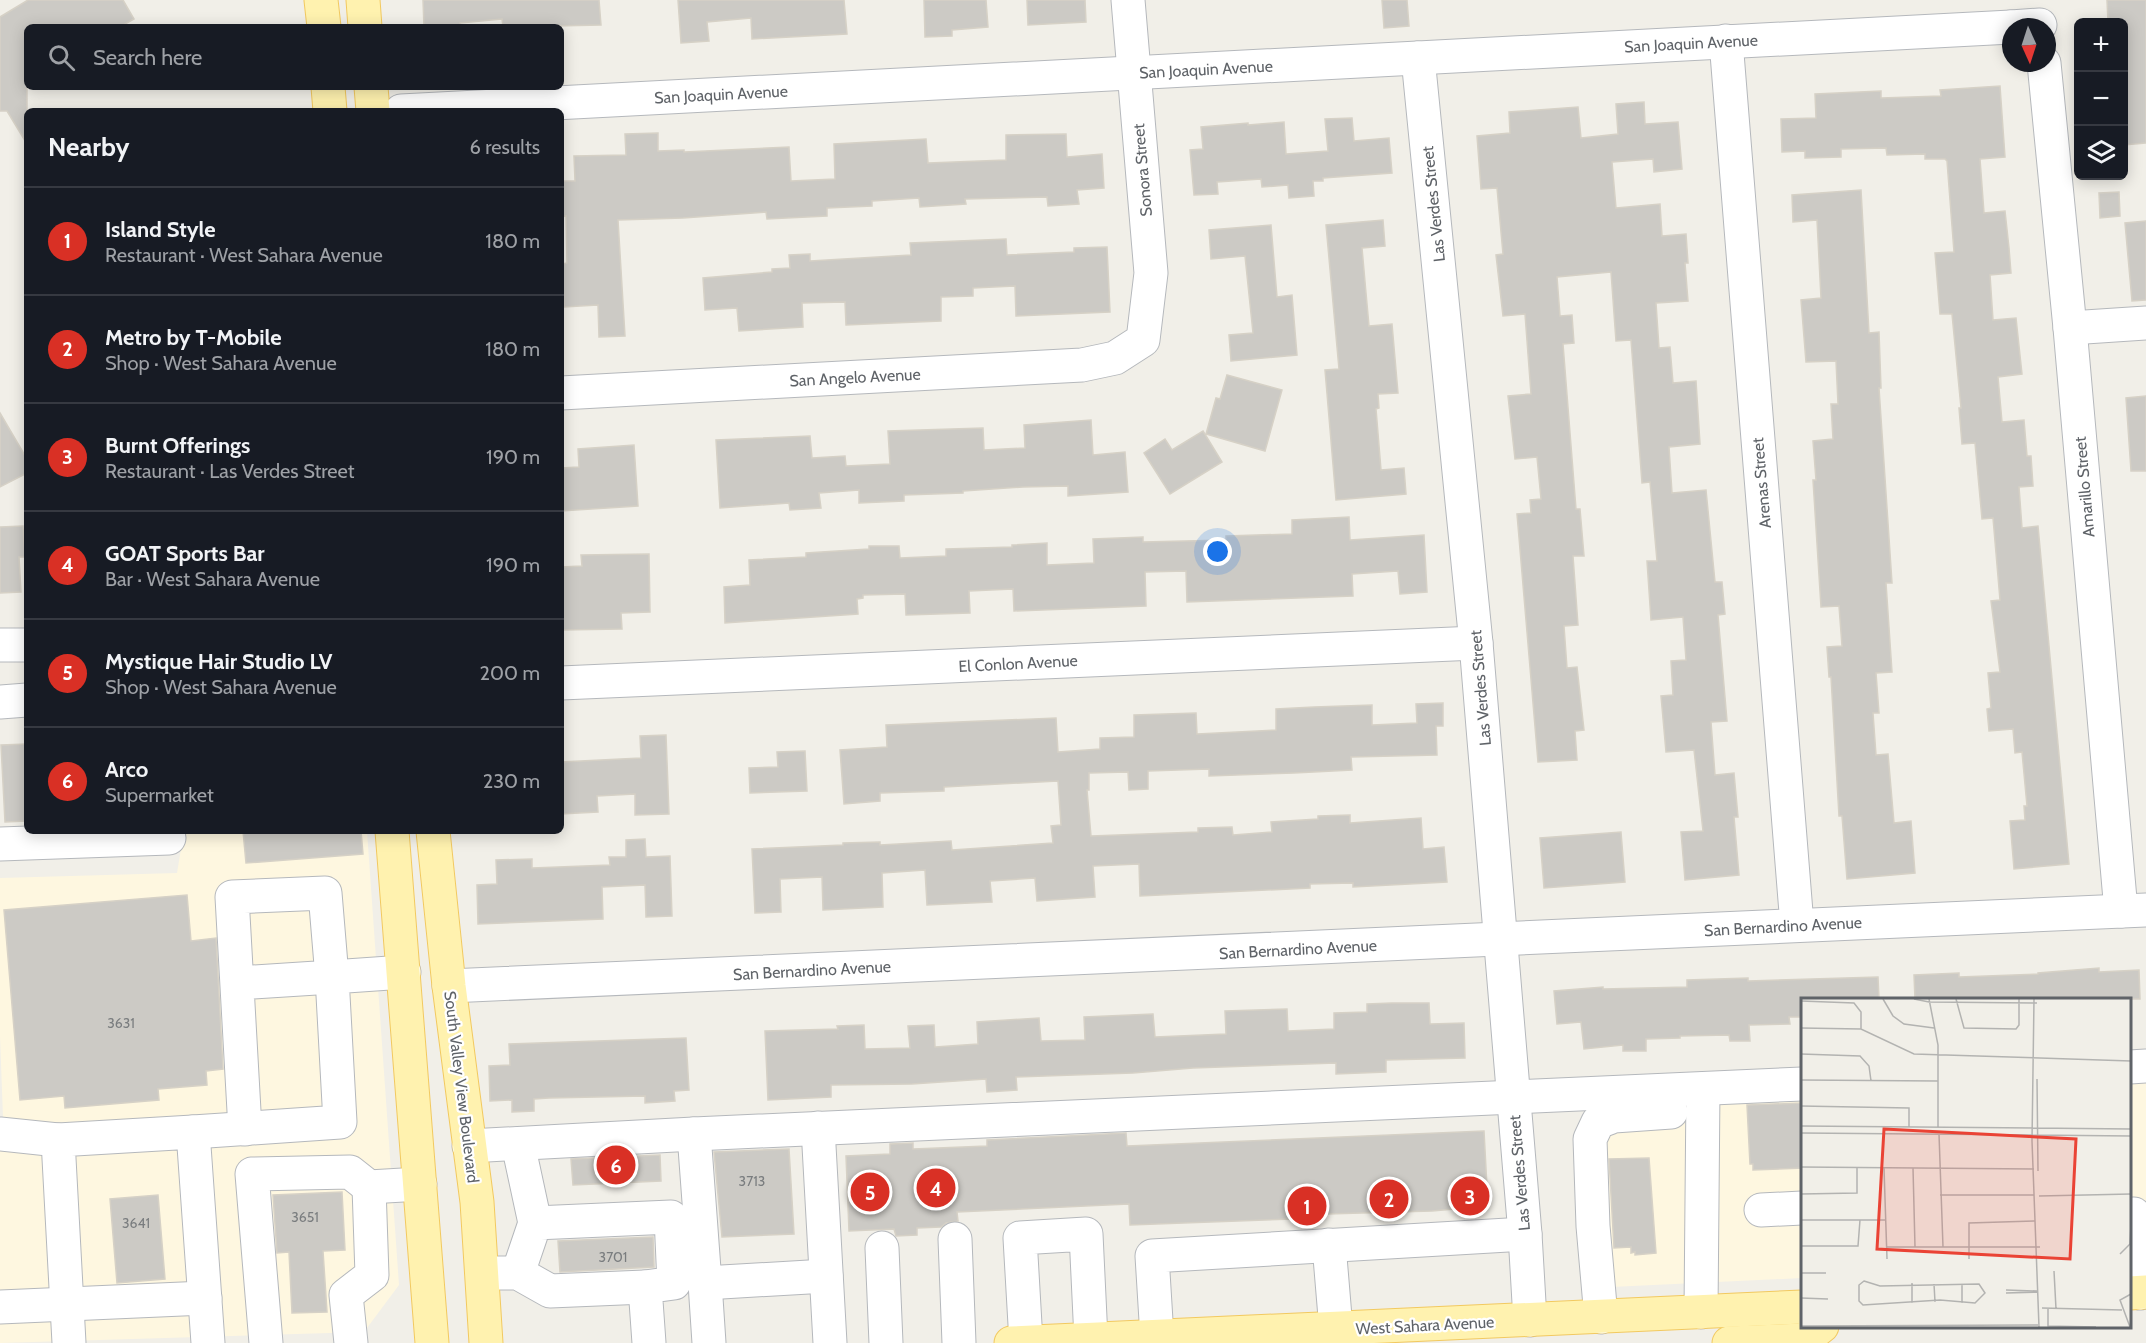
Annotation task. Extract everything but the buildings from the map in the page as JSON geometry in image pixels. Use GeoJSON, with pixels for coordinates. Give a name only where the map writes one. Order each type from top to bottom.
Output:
{"type":"FeatureCollection","features":[{"type":"Feature","properties":{"kind":"main road"},"geometry":{"type":"LineString","coordinates":[[321,0],[324,24]]}},
{"type":"Feature","properties":{"kind":"main road"},"geometry":{"type":"LineString","coordinates":[[363,0],[365,24]]}},
{"type":"Feature","properties":{"kind":"main road"},"geometry":{"type":"LineString","coordinates":[[328,90],[330,108]]}},
{"type":"Feature","properties":{"kind":"main road"},"geometry":{"type":"LineString","coordinates":[[370,90],[373,108]]}},
{"type":"Feature","properties":{"kind":"main road"},"geometry":{"type":"LineString","coordinates":[[392,834],[432,1343]]}},
{"type":"Feature","properties":{"kind":"main road","name":"South Valley View Boulevard"},"geometry":{"type":"LineString","coordinates":[[432,841],[477,1202],[486,1343]]}},
{"type":"Feature","properties":{"kind":"main road","name":"West Sahara Avenue"},"geometry":{"type":"LineString","coordinates":[[1011,1343],[1170,1338],[1336,1329],[1522,1331],[1601,1317],[1801,1307]]}},
{"type":"Feature","properties":{"kind":"main road"},"geometry":{"type":"LineString","coordinates":[[1729,1343],[1804,1340],[1819,1328]]}},
{"type":"Feature","properties":{"kind":"street","name":"Sonora Street"},"geometry":{"type":"LineString","coordinates":[[1128,0],[1150,273],[1143,340]]}},
{"type":"Feature","properties":{"kind":"street","name":"San Joaquin Avenue"},"geometry":{"type":"LineString","coordinates":[[459,108],[1726,41],[2002,23]]}},
{"type":"Feature","properties":{"kind":"street","name":"Arenas Street"},"geometry":{"type":"LineString","coordinates":[[1726,41],[1797,925]]}},
{"type":"Feature","properties":{"kind":"street","name":"Las Verdes Street"},"geometry":{"type":"LineString","coordinates":[[1418,58],[1476,643],[1525,1234],[1522,1331]]}},
{"type":"Feature","properties":{"kind":"street","name":"Amarillo Street"},"geometry":{"type":"LineString","coordinates":[[2045,72],[2133,910]]}},
{"type":"Feature","properties":{"kind":"street"},"geometry":{"type":"LineString","coordinates":[[2070,328],[2146,323]]}},
{"type":"Feature","properties":{"kind":"street","name":"San Angelo Avenue"},"geometry":{"type":"LineString","coordinates":[[564,393],[1082,365],[1116,358],[1143,340]]}},
{"type":"Feature","properties":{"kind":"street","name":"El Conlon Avenue"},"geometry":{"type":"LineString","coordinates":[[564,683],[1476,643]]}},
{"type":"Feature","properties":{"kind":"street"},"geometry":{"type":"LineString","coordinates":[[0,645],[24,645]]}},
{"type":"Feature","properties":{"kind":"street"},"geometry":{"type":"LineString","coordinates":[[0,702],[24,700]]}},
{"type":"Feature","properties":{"kind":"street"},"geometry":{"type":"LineString","coordinates":[[0,844],[169,838]]}},
{"type":"Feature","properties":{"kind":"street"},"geometry":{"type":"LineString","coordinates":[[0,1134],[58,1140],[245,1129],[340,1122],[325,893],[232,897],[245,1129]]}},
{"type":"Feature","properties":{"kind":"street","name":"San Bernardino Avenue"},"geometry":{"type":"LineString","coordinates":[[449,986],[2133,910]]}},
{"type":"Feature","properties":{"kind":"street"},"geometry":{"type":"LineString","coordinates":[[237,983],[404,972]]}},
{"type":"Feature","properties":{"kind":"street"},"geometry":{"type":"LineString","coordinates":[[2131,1067],[2146,1066]]}},
{"type":"Feature","properties":{"kind":"street"},"geometry":{"type":"LineString","coordinates":[[1601,1317],[1593,1226],[1590,1139],[1598,1122],[1614,1116],[1703,1099],[1801,1084]]}},
{"type":"Feature","properties":{"kind":"street"},"geometry":{"type":"LineString","coordinates":[[469,1146],[1512,1097],[1703,1099]]}},
{"type":"Feature","properties":{"kind":"street"},"geometry":{"type":"LineString","coordinates":[[1701,1312],[1703,1099]]}},
{"type":"Feature","properties":{"kind":"street"},"geometry":{"type":"LineString","coordinates":[[818,1128],[830,1343]]}},
{"type":"Feature","properties":{"kind":"street"},"geometry":{"type":"LineString","coordinates":[[193,1132],[208,1343]]}},
{"type":"Feature","properties":{"kind":"street"},"geometry":{"type":"LineString","coordinates":[[694,1134],[709,1343]]}},
{"type":"Feature","properties":{"kind":"street"},"geometry":{"type":"LineString","coordinates":[[58,1140],[69,1343]]}},
{"type":"Feature","properties":{"kind":"street"},"geometry":{"type":"LineString","coordinates":[[518,1144],[535,1223],[518,1273]]}},
{"type":"Feature","properties":{"kind":"street"},"geometry":{"type":"LineString","coordinates":[[266,1343],[252,1174],[350,1172],[369,1187],[420,1184]]}},
{"type":"Feature","properties":{"kind":"street"},"geometry":{"type":"LineString","coordinates":[[351,1343],[345,1295],[372,1275],[369,1187]]}},
{"type":"Feature","properties":{"kind":"street"},"geometry":{"type":"LineString","coordinates":[[1761,1210],[1801,1208]]}},
{"type":"Feature","properties":{"kind":"street"},"geometry":{"type":"LineString","coordinates":[[2137,1214],[2139,1293]]}},
{"type":"Feature","properties":{"kind":"street"},"geometry":{"type":"LineString","coordinates":[[482,1273],[518,1273],[550,1291],[645,1287],[675,1283],[671,1217],[535,1223]]}},
{"type":"Feature","properties":{"kind":"street"},"geometry":{"type":"LineString","coordinates":[[1026,1342],[1020,1238],[1086,1234],[1091,1339]]}},
{"type":"Feature","properties":{"kind":"street"},"geometry":{"type":"LineString","coordinates":[[1170,1338],[1152,1256],[1525,1234]]}},
{"type":"Feature","properties":{"kind":"street"},"geometry":{"type":"LineString","coordinates":[[955,1239],[959,1343]]}},
{"type":"Feature","properties":{"kind":"street"},"geometry":{"type":"LineString","coordinates":[[1329,1245],[1336,1329]]}},
{"type":"Feature","properties":{"kind":"street"},"geometry":{"type":"LineString","coordinates":[[882,1248],[886,1343]]}},
{"type":"Feature","properties":{"kind":"street"},"geometry":{"type":"LineString","coordinates":[[705,1283],[826,1276]]}},
{"type":"Feature","properties":{"kind":"street"},"geometry":{"type":"LineString","coordinates":[[645,1287],[650,1343]]}},
{"type":"Feature","properties":{"kind":"street"},"geometry":{"type":"LineString","coordinates":[[0,1307],[205,1298]]}},
{"type":"Feature","properties":{"kind":"shaded area"},"geometry":{"type":"Polygon","coordinates":[[[184,834],[367,834],[399,1285],[364,1332],[0,1343],[0,1145],[4,1145],[0,1036],[0,878],[177,873],[184,834]]]}},
{"type":"Feature","properties":{"kind":"shaded area"},"geometry":{"type":"Polygon","coordinates":[[[2146,1074],[2146,1260],[2131,1261],[2131,1075],[2146,1074]]]}},
{"type":"Feature","properties":{"kind":"shaded area"},"geometry":{"type":"Polygon","coordinates":[[[1801,1089],[1801,1278],[1590,1288],[1585,1098],[1801,1089]]]}},
{"type":"Feature","properties":{"kind":"place","name":"Arco"},"geometry":{"type":"Point","coordinates":[616,1165]}},
{"type":"Feature","properties":{"kind":"place","name":"GOAT Sports Bar"},"geometry":{"type":"Point","coordinates":[936,1188]}},
{"type":"Feature","properties":{"kind":"place","name":"Mystique Hair Studio LV"},"geometry":{"type":"Point","coordinates":[870,1192]}},
{"type":"Feature","properties":{"kind":"place","name":"Burnt Offerings"},"geometry":{"type":"Point","coordinates":[1470,1196]}},
{"type":"Feature","properties":{"kind":"place","name":"Metro by T-Mobile"},"geometry":{"type":"Point","coordinates":[1389,1199]}},
{"type":"Feature","properties":{"kind":"place","name":"Island Style"},"geometry":{"type":"Point","coordinates":[1307,1206]}}]}
